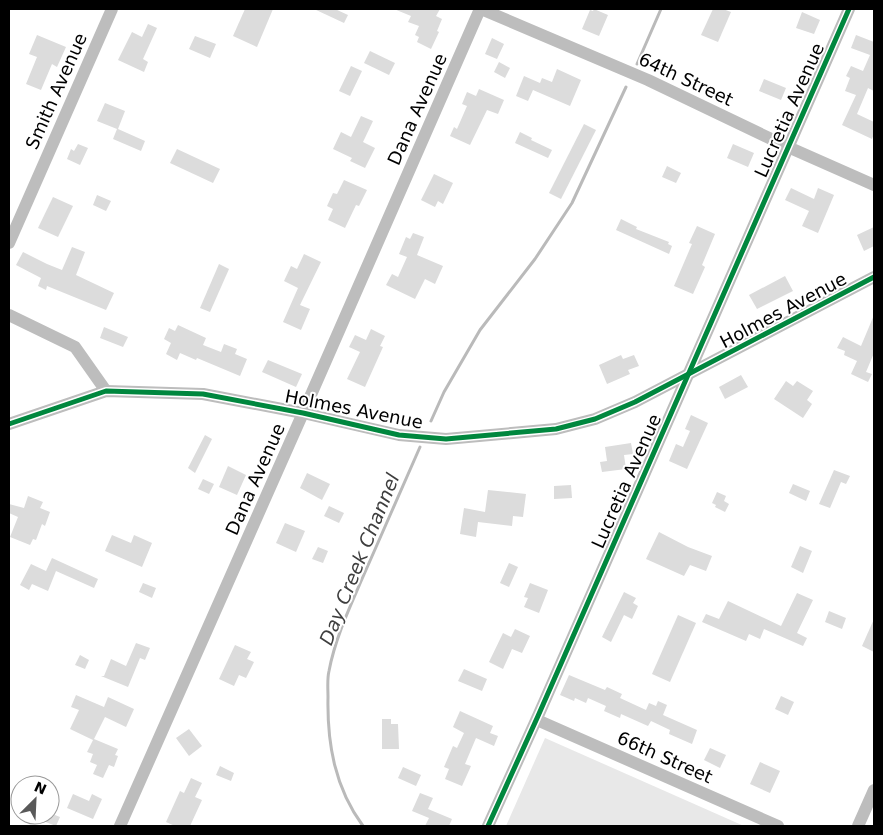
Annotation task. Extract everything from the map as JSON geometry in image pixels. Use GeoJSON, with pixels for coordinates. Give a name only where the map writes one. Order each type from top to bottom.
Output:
{"type":"FeatureCollection","features":[{"type":"Feature","properties":{"kind":"street","name":"Smith Avenue"},"geometry":{"type":"LineString","coordinates":[[9,243],[112,9]]}},
{"type":"Feature","properties":{"kind":"street","name":"64th Street"},"geometry":{"type":"LineString","coordinates":[[480,9],[648,80],[788,147],[874,185]]}},
{"type":"Feature","properties":{"kind":"street","name":"Dana Avenue"},"geometry":{"type":"LineString","coordinates":[[120,826],[304,413],[480,9]]}},
{"type":"Feature","properties":{"kind":"street","name":"Lucretia Avenue"},"geometry":{"type":"LineString","coordinates":[[488,826],[537,720],[849,9]]}},
{"type":"Feature","properties":{"kind":"street","name":"Holmes Avenue"},"geometry":{"type":"LineString","coordinates":[[9,424],[106,390],[203,394],[304,413],[399,435],[446,439],[556,429],[595,419],[635,402],[874,277]]}},
{"type":"Feature","properties":{"kind":"street"},"geometry":{"type":"LineString","coordinates":[[9,315],[75,346],[106,390]]}},
{"type":"Feature","properties":{"kind":"street","name":"66th Street"},"geometry":{"type":"LineString","coordinates":[[537,720],[778,826]]}},
{"type":"Feature","properties":{"kind":"street"},"geometry":{"type":"LineString","coordinates":[[858,826],[874,790]]}},
{"type":"Feature","properties":{"kind":"shaded area"},"geometry":{"type":"Polygon","coordinates":[[[545,738],[744,826],[506,826],[545,738]]]}},
{"type":"Feature","properties":{"kind":"building"},"geometry":{"type":"Polygon","coordinates":[[[245,9],[273,9],[257,47],[233,36],[245,9]]]}},
{"type":"Feature","properties":{"kind":"building"},"geometry":{"type":"Polygon","coordinates":[[[314,9],[335,9],[348,15],[344,23],[314,9]]]}},
{"type":"Feature","properties":{"kind":"building"},"geometry":{"type":"Polygon","coordinates":[[[394,9],[440,9],[436,16],[442,19],[437,31],[439,32],[431,49],[417,42],[419,37],[415,35],[419,26],[408,22],[411,16],[394,9]]]}},
{"type":"Feature","properties":{"kind":"building"},"geometry":{"type":"Polygon","coordinates":[[[594,9],[608,15],[599,36],[582,29],[590,10],[593,11],[594,9]]]}},
{"type":"Feature","properties":{"kind":"building"},"geometry":{"type":"Polygon","coordinates":[[[713,9],[723,9],[731,12],[718,42],[701,35],[713,9]]]}},
{"type":"Feature","properties":{"kind":"building"},"geometry":{"type":"Polygon","coordinates":[[[802,12],[820,20],[814,34],[796,28],[802,12]]]}},
{"type":"Feature","properties":{"kind":"building"},"geometry":{"type":"Polygon","coordinates":[[[148,24],[157,28],[143,59],[148,62],[144,72],[118,60],[132,32],[142,37],[148,24]]]}},
{"type":"Feature","properties":{"kind":"building"},"geometry":{"type":"Polygon","coordinates":[[[37,35],[66,47],[57,67],[52,64],[41,90],[26,84],[37,57],[29,54],[37,35]]]}},
{"type":"Feature","properties":{"kind":"building"},"geometry":{"type":"Polygon","coordinates":[[[856,35],[874,42],[874,91],[868,88],[857,114],[874,122],[872,139],[842,125],[856,95],[845,91],[850,78],[846,76],[851,66],[863,71],[870,55],[851,48],[856,35]]]}},
{"type":"Feature","properties":{"kind":"building"},"geometry":{"type":"Polygon","coordinates":[[[195,36],[216,44],[210,58],[189,49],[195,36]]]}},
{"type":"Feature","properties":{"kind":"building"},"geometry":{"type":"Polygon","coordinates":[[[492,38],[504,44],[497,59],[485,54],[492,38]]]}},
{"type":"Feature","properties":{"kind":"building"},"geometry":{"type":"Polygon","coordinates":[[[370,51],[395,63],[389,75],[364,63],[370,51]]]}},
{"type":"Feature","properties":{"kind":"building"},"geometry":{"type":"Polygon","coordinates":[[[499,62],[510,68],[505,78],[494,72],[499,62]]]}},
{"type":"Feature","properties":{"kind":"building"},"geometry":{"type":"Polygon","coordinates":[[[351,66],[362,71],[350,96],[339,91],[351,66]]]}},
{"type":"Feature","properties":{"kind":"building"},"geometry":{"type":"Polygon","coordinates":[[[557,69],[581,80],[570,106],[533,90],[528,101],[516,96],[524,76],[540,83],[542,78],[552,82],[557,69]]]}},
{"type":"Feature","properties":{"kind":"building"},"geometry":{"type":"Polygon","coordinates":[[[764,79],[786,88],[781,100],[759,91],[764,79]]]}},
{"type":"Feature","properties":{"kind":"building"},"geometry":{"type":"Polygon","coordinates":[[[479,89],[504,100],[498,114],[487,110],[470,145],[450,136],[454,127],[457,129],[467,106],[462,104],[467,92],[476,96],[479,89]]]}},
{"type":"Feature","properties":{"kind":"building"},"geometry":{"type":"Polygon","coordinates":[[[105,103],[125,111],[118,129],[145,141],[141,151],[113,139],[117,129],[97,121],[105,103]]]}},
{"type":"Feature","properties":{"kind":"building"},"geometry":{"type":"Polygon","coordinates":[[[361,116],[373,121],[363,142],[375,148],[365,168],[350,161],[352,158],[333,149],[341,132],[351,137],[361,116]]]}},
{"type":"Feature","properties":{"kind":"building"},"geometry":{"type":"Polygon","coordinates":[[[584,124],[596,130],[561,199],[549,193],[584,124]]]}},
{"type":"Feature","properties":{"kind":"building"},"geometry":{"type":"Polygon","coordinates":[[[520,132],[532,138],[531,140],[552,150],[548,158],[515,143],[520,132]]]}},
{"type":"Feature","properties":{"kind":"building"},"geometry":{"type":"Polygon","coordinates":[[[78,144],[88,148],[80,165],[67,159],[71,149],[74,151],[78,144]]]}},
{"type":"Feature","properties":{"kind":"building"},"geometry":{"type":"Polygon","coordinates":[[[733,144],[754,153],[748,167],[727,158],[733,144]]]}},
{"type":"Feature","properties":{"kind":"building"},"geometry":{"type":"Polygon","coordinates":[[[177,149],[220,169],[213,183],[170,163],[177,149]]]}},
{"type":"Feature","properties":{"kind":"building"},"geometry":{"type":"Polygon","coordinates":[[[667,166],[681,173],[676,183],[662,177],[667,166]]]}},
{"type":"Feature","properties":{"kind":"building"},"geometry":{"type":"Polygon","coordinates":[[[434,174],[453,183],[443,204],[438,201],[435,207],[421,200],[434,174]]]}},
{"type":"Feature","properties":{"kind":"building"},"geometry":{"type":"Polygon","coordinates":[[[344,180],[367,190],[359,206],[356,205],[345,228],[328,220],[333,209],[327,206],[333,193],[337,194],[344,180]]]}},
{"type":"Feature","properties":{"kind":"building"},"geometry":{"type":"Polygon","coordinates":[[[791,188],[814,199],[818,188],[834,195],[818,233],[802,226],[809,211],[785,200],[791,188]]]}},
{"type":"Feature","properties":{"kind":"building"},"geometry":{"type":"Polygon","coordinates":[[[97,195],[111,201],[106,211],[93,205],[97,195]]]}},
{"type":"Feature","properties":{"kind":"building"},"geometry":{"type":"Polygon","coordinates":[[[53,197],[73,206],[58,237],[38,228],[53,197]]]}},
{"type":"Feature","properties":{"kind":"building"},"geometry":{"type":"Polygon","coordinates":[[[621,219],[637,227],[636,229],[669,242],[668,244],[672,246],[669,254],[616,230],[621,219]]]}},
{"type":"Feature","properties":{"kind":"building"},"geometry":{"type":"Polygon","coordinates":[[[697,226],[715,234],[702,265],[705,267],[693,294],[674,286],[692,244],[689,243],[697,226]]]}},
{"type":"Feature","properties":{"kind":"building"},"geometry":{"type":"Polygon","coordinates":[[[874,227],[874,246],[864,251],[857,235],[874,227]]]}},
{"type":"Feature","properties":{"kind":"building"},"geometry":{"type":"Polygon","coordinates":[[[413,233],[424,237],[417,255],[443,266],[435,284],[425,279],[415,299],[386,285],[392,274],[398,277],[407,257],[399,254],[406,237],[410,239],[413,233]]]}},
{"type":"Feature","properties":{"kind":"building"},"geometry":{"type":"Polygon","coordinates":[[[72,247],[85,252],[76,275],[114,293],[106,310],[47,286],[46,290],[38,286],[41,278],[16,265],[23,252],[62,270],[72,247]]]}},
{"type":"Feature","properties":{"kind":"building"},"geometry":{"type":"Polygon","coordinates":[[[304,254],[321,262],[300,305],[310,309],[301,330],[283,322],[298,288],[284,281],[291,266],[297,269],[304,254]]]}},
{"type":"Feature","properties":{"kind":"building"},"geometry":{"type":"Polygon","coordinates":[[[219,264],[229,269],[210,312],[200,308],[219,264]]]}},
{"type":"Feature","properties":{"kind":"building"},"geometry":{"type":"Polygon","coordinates":[[[785,276],[793,291],[757,309],[749,295],[785,276]]]}},
{"type":"Feature","properties":{"kind":"building"},"geometry":{"type":"Polygon","coordinates":[[[874,315],[874,353],[866,372],[872,374],[868,382],[851,374],[857,361],[844,355],[845,351],[837,348],[843,337],[861,346],[874,315]]]}},
{"type":"Feature","properties":{"kind":"building"},"geometry":{"type":"Polygon","coordinates":[[[178,325],[206,338],[203,345],[221,352],[224,344],[237,349],[235,354],[247,359],[240,376],[197,358],[196,360],[180,353],[177,360],[166,354],[171,343],[164,339],[169,328],[175,331],[178,325]]]}},
{"type":"Feature","properties":{"kind":"building"},"geometry":{"type":"Polygon","coordinates":[[[104,327],[128,337],[123,347],[100,338],[104,327]]]}},
{"type":"Feature","properties":{"kind":"building"},"geometry":{"type":"Polygon","coordinates":[[[371,329],[385,336],[380,346],[383,347],[365,387],[347,379],[360,352],[349,347],[355,335],[366,340],[371,329]]]}},
{"type":"Feature","properties":{"kind":"building"},"geometry":{"type":"Polygon","coordinates":[[[621,355],[623,359],[634,355],[639,366],[628,370],[630,374],[607,384],[599,365],[621,355]]]}},
{"type":"Feature","properties":{"kind":"building"},"geometry":{"type":"Polygon","coordinates":[[[268,360],[302,374],[296,387],[262,372],[268,360]]]}},
{"type":"Feature","properties":{"kind":"building"},"geometry":{"type":"Polygon","coordinates":[[[741,375],[748,387],[725,399],[719,387],[741,375]]]}},
{"type":"Feature","properties":{"kind":"building"},"geometry":{"type":"Polygon","coordinates":[[[786,381],[793,386],[797,381],[813,391],[807,400],[812,404],[803,418],[774,399],[786,381]]]}},
{"type":"Feature","properties":{"kind":"building"},"geometry":{"type":"Polygon","coordinates":[[[691,415],[708,423],[687,469],[669,461],[676,444],[683,447],[690,431],[685,429],[691,415]]]}},
{"type":"Feature","properties":{"kind":"building"},"geometry":{"type":"Polygon","coordinates":[[[205,435],[212,439],[195,473],[188,468],[205,435]]]}},
{"type":"Feature","properties":{"kind":"building"},"geometry":{"type":"Polygon","coordinates":[[[631,443],[633,454],[624,455],[626,469],[602,472],[600,462],[607,461],[605,447],[631,443]]]}},
{"type":"Feature","properties":{"kind":"building"},"geometry":{"type":"Polygon","coordinates":[[[228,466],[246,475],[237,495],[219,487],[228,466]]]}},
{"type":"Feature","properties":{"kind":"building"},"geometry":{"type":"Polygon","coordinates":[[[834,470],[850,476],[846,484],[841,482],[830,508],[819,504],[834,470]]]}},
{"type":"Feature","properties":{"kind":"building"},"geometry":{"type":"Polygon","coordinates":[[[307,473],[330,484],[322,500],[300,488],[307,473]]]}},
{"type":"Feature","properties":{"kind":"building"},"geometry":{"type":"Polygon","coordinates":[[[203,479],[214,484],[209,494],[198,489],[203,479]]]}},
{"type":"Feature","properties":{"kind":"building"},"geometry":{"type":"Polygon","coordinates":[[[793,484],[810,491],[806,501],[789,493],[793,484]]]}},
{"type":"Feature","properties":{"kind":"building"},"geometry":{"type":"Polygon","coordinates":[[[571,485],[572,498],[554,499],[554,486],[571,485]]]}},
{"type":"Feature","properties":{"kind":"building"},"geometry":{"type":"Polygon","coordinates":[[[488,490],[526,494],[523,517],[513,516],[512,526],[478,522],[476,537],[460,534],[464,508],[485,512],[488,490]]]}},
{"type":"Feature","properties":{"kind":"building"},"geometry":{"type":"Polygon","coordinates":[[[717,492],[726,496],[724,501],[729,504],[725,512],[715,507],[716,505],[712,503],[717,492]]]}},
{"type":"Feature","properties":{"kind":"building"},"geometry":{"type":"Polygon","coordinates":[[[28,496],[43,502],[40,508],[50,512],[45,526],[42,524],[36,540],[33,539],[30,545],[10,537],[18,517],[9,513],[9,504],[24,508],[28,496]]]}},
{"type":"Feature","properties":{"kind":"building"},"geometry":{"type":"Polygon","coordinates":[[[329,506],[344,513],[339,523],[324,516],[329,506]]]}},
{"type":"Feature","properties":{"kind":"building"},"geometry":{"type":"Polygon","coordinates":[[[285,523],[305,531],[296,552],[276,543],[285,523]]]}},
{"type":"Feature","properties":{"kind":"building"},"geometry":{"type":"Polygon","coordinates":[[[659,532],[688,547],[712,556],[706,571],[690,565],[684,576],[646,559],[659,532]]]}},
{"type":"Feature","properties":{"kind":"building"},"geometry":{"type":"Polygon","coordinates":[[[112,535],[131,543],[134,535],[152,543],[142,567],[105,551],[112,535]]]}},
{"type":"Feature","properties":{"kind":"building"},"geometry":{"type":"Polygon","coordinates":[[[800,546],[812,551],[803,573],[791,567],[800,546]]]}},
{"type":"Feature","properties":{"kind":"building"},"geometry":{"type":"Polygon","coordinates":[[[318,547],[328,551],[323,563],[312,559],[318,547]]]}},
{"type":"Feature","properties":{"kind":"building"},"geometry":{"type":"Polygon","coordinates":[[[52,558],[98,579],[94,588],[56,571],[48,591],[32,584],[29,590],[20,585],[31,564],[46,571],[52,558]]]}},
{"type":"Feature","properties":{"kind":"building"},"geometry":{"type":"Polygon","coordinates":[[[509,563],[518,567],[509,587],[500,583],[509,563]]]}},
{"type":"Feature","properties":{"kind":"building"},"geometry":{"type":"Polygon","coordinates":[[[143,583],[156,588],[152,598],[139,592],[143,583]]]}},
{"type":"Feature","properties":{"kind":"building"},"geometry":{"type":"Polygon","coordinates":[[[530,583],[548,590],[539,613],[524,607],[528,598],[524,597],[530,583]]]}},
{"type":"Feature","properties":{"kind":"building"},"geometry":{"type":"Polygon","coordinates":[[[624,592],[636,598],[633,603],[638,606],[632,619],[624,615],[611,642],[602,637],[624,592]]]}},
{"type":"Feature","properties":{"kind":"building"},"geometry":{"type":"Polygon","coordinates":[[[797,593],[813,600],[797,633],[807,638],[803,646],[764,629],[760,639],[749,634],[746,641],[702,622],[706,614],[719,619],[728,601],[781,626],[797,593]]]}},
{"type":"Feature","properties":{"kind":"building"},"geometry":{"type":"Polygon","coordinates":[[[829,611],[846,618],[842,629],[825,622],[829,611]]]}},
{"type":"Feature","properties":{"kind":"building"},"geometry":{"type":"Polygon","coordinates":[[[678,615],[696,623],[670,682],[652,674],[678,615]]]}},
{"type":"Feature","properties":{"kind":"building"},"geometry":{"type":"Polygon","coordinates":[[[874,619],[874,652],[862,646],[874,619]]]}},
{"type":"Feature","properties":{"kind":"building"},"geometry":{"type":"Polygon","coordinates":[[[515,629],[530,636],[522,653],[512,649],[503,669],[489,662],[503,633],[511,637],[515,629]]]}},
{"type":"Feature","properties":{"kind":"building"},"geometry":{"type":"Polygon","coordinates":[[[136,643],[150,648],[145,660],[140,658],[128,687],[101,676],[104,676],[111,659],[126,666],[136,643]]]}},
{"type":"Feature","properties":{"kind":"building"},"geometry":{"type":"Polygon","coordinates":[[[235,645],[251,652],[247,659],[254,662],[246,678],[239,675],[234,686],[219,679],[235,645]]]}},
{"type":"Feature","properties":{"kind":"building"},"geometry":{"type":"Polygon","coordinates":[[[80,655],[89,660],[85,669],[75,665],[80,655]]]}},
{"type":"Feature","properties":{"kind":"building"},"geometry":{"type":"Polygon","coordinates":[[[464,669],[487,679],[482,691],[458,681],[464,669]]]}},
{"type":"Feature","properties":{"kind":"building"},"geometry":{"type":"Polygon","coordinates":[[[569,675],[605,690],[607,687],[622,694],[620,698],[646,710],[649,703],[656,706],[658,701],[667,705],[663,715],[697,730],[692,744],[669,734],[670,730],[651,721],[648,726],[621,714],[620,718],[604,711],[606,706],[588,698],[586,703],[575,698],[574,701],[560,695],[569,675]]]}},
{"type":"Feature","properties":{"kind":"building"},"geometry":{"type":"Polygon","coordinates":[[[76,695],[104,707],[108,697],[134,709],[126,727],[105,717],[94,739],[118,749],[115,755],[118,756],[114,767],[109,765],[103,778],[93,774],[97,765],[90,762],[93,754],[87,752],[93,740],[70,729],[79,710],[71,707],[76,695]]]}},
{"type":"Feature","properties":{"kind":"building"},"geometry":{"type":"Polygon","coordinates":[[[781,696],[794,702],[788,715],[775,709],[781,696]]]}},
{"type":"Feature","properties":{"kind":"building"},"geometry":{"type":"Polygon","coordinates":[[[460,711],[493,726],[490,733],[498,736],[494,746],[476,738],[465,764],[471,766],[462,786],[445,779],[449,769],[444,767],[453,746],[457,748],[464,733],[453,727],[460,711]]]}},
{"type":"Feature","properties":{"kind":"building"},"geometry":{"type":"Polygon","coordinates":[[[382,719],[391,719],[391,724],[398,724],[399,749],[382,749],[382,719]]]}},
{"type":"Feature","properties":{"kind":"building"},"geometry":{"type":"Polygon","coordinates":[[[189,729],[202,746],[189,756],[176,738],[189,729]]]}},
{"type":"Feature","properties":{"kind":"building"},"geometry":{"type":"Polygon","coordinates":[[[710,748],[726,755],[720,768],[704,760],[710,748]]]}},
{"type":"Feature","properties":{"kind":"building"},"geometry":{"type":"Polygon","coordinates":[[[760,762],[780,771],[770,793],[750,784],[760,762]]]}},
{"type":"Feature","properties":{"kind":"building"},"geometry":{"type":"Polygon","coordinates":[[[220,766],[234,773],[231,781],[216,775],[220,766]]]}},
{"type":"Feature","properties":{"kind":"building"},"geometry":{"type":"Polygon","coordinates":[[[403,767],[421,775],[416,786],[398,778],[403,767]]]}},
{"type":"Feature","properties":{"kind":"building"},"geometry":{"type":"Polygon","coordinates":[[[191,778],[202,783],[195,797],[202,800],[190,826],[175,826],[166,822],[180,791],[184,793],[191,778]]]}},
{"type":"Feature","properties":{"kind":"building"},"geometry":{"type":"Polygon","coordinates":[[[420,793],[433,798],[428,809],[452,819],[449,826],[425,826],[429,818],[412,811],[420,793]]]}},
{"type":"Feature","properties":{"kind":"building"},"geometry":{"type":"Polygon","coordinates":[[[73,794],[89,801],[92,794],[102,799],[93,819],[67,808],[73,794]]]}},
{"type":"Feature","properties":{"kind":"waterway","name":"Day Creek Channel"},"geometry":{"type":"LineString","coordinates":[[637,64],[661,9]]}},
{"type":"Feature","properties":{"kind":"waterway","name":"Day Creek Channel"},"geometry":{"type":"LineString","coordinates":[[431,421],[444,392],[480,330],[535,259],[572,203],[626,87]]}},
{"type":"Feature","properties":{"kind":"waterway","name":"Day Creek Channel"},"geometry":{"type":"LineString","coordinates":[[363,826],[353,811],[339,781],[331,748],[328,714],[328,674],[347,613],[420,447]]}},
{"type":"Feature","properties":{"kind":"cycle path"},"geometry":{"type":"LineString","coordinates":[[488,826],[849,9]]}},
{"type":"Feature","properties":{"kind":"cycle path"},"geometry":{"type":"LineString","coordinates":[[9,424],[106,391],[203,394],[303,413],[399,435],[446,439],[556,429],[595,419],[635,402],[874,277]]}}]}
